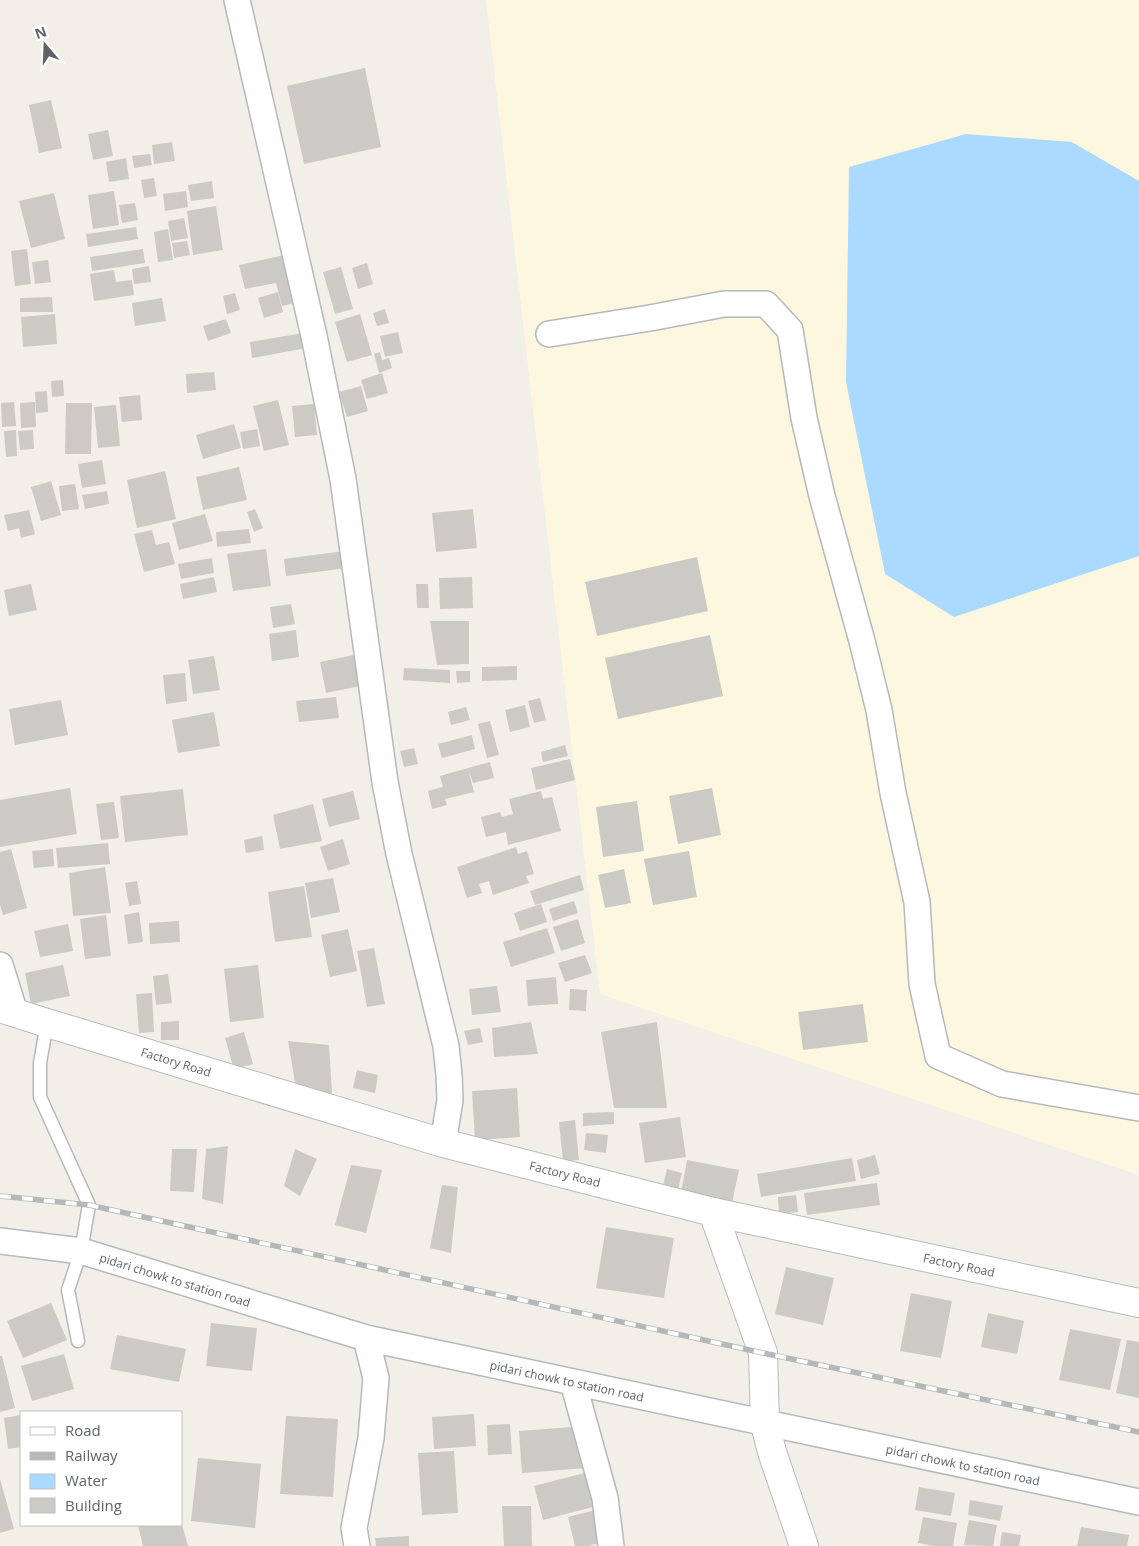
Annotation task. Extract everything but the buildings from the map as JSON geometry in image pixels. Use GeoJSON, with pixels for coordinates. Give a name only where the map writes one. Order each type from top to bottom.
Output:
{"type":"FeatureCollection","features":[{"type":"Feature","properties":{"kind":"main road","name":"Factory Road"},"geometry":{"type":"LineString","coordinates":[[8,1010],[444,1143],[713,1212],[1139,1303]]}},
{"type":"Feature","properties":{"kind":"main road"},"geometry":{"type":"LineString","coordinates":[[713,1212],[763,1353],[765,1424],[772,1452],[804,1546]]}},
{"type":"Feature","properties":{"kind":"street"},"geometry":{"type":"LineString","coordinates":[[237,0],[314,336],[343,478],[385,782],[399,854],[446,1046],[450,1100],[444,1143]]}},
{"type":"Feature","properties":{"kind":"street"},"geometry":{"type":"LineString","coordinates":[[549,334],[724,304],[766,304],[790,330],[804,418],[822,496],[879,710],[893,793],[917,902],[922,984],[938,1056],[1002,1084],[1139,1108]]}},
{"type":"Feature","properties":{"kind":"street"},"geometry":{"type":"LineString","coordinates":[[0,964],[8,1010]]}},
{"type":"Feature","properties":{"kind":"street","name":"pidari chowk to station road"},"geometry":{"type":"LineString","coordinates":[[0,1241],[81,1252],[366,1338],[1139,1502]]}},
{"type":"Feature","properties":{"kind":"street"},"geometry":{"type":"LineString","coordinates":[[357,1546],[354,1528],[371,1438],[376,1378],[366,1338]]}},
{"type":"Feature","properties":{"kind":"street"},"geometry":{"type":"LineString","coordinates":[[573,1382],[605,1498],[610,1546]]}},
{"type":"Feature","properties":{"kind":"lane"},"geometry":{"type":"LineString","coordinates":[[48,1023],[40,1063],[40,1097],[89,1205],[81,1252],[68,1290],[78,1341]]}},
{"type":"Feature","properties":{"kind":"shaded area"},"geometry":{"type":"Polygon","coordinates":[[[486,0],[1139,0],[1139,1175],[600,994],[486,0]]]}},
{"type":"Feature","properties":{"kind":"water"},"geometry":{"type":"Polygon","coordinates":[[[966,134],[1072,142],[1139,181],[1139,556],[954,617],[885,574],[846,382],[849,167],[966,134]]]}},
{"type":"Feature","properties":{"kind":"railway"},"geometry":{"type":"LineString","coordinates":[[0,1196],[89,1205],[763,1353],[1139,1432]]}}]}
